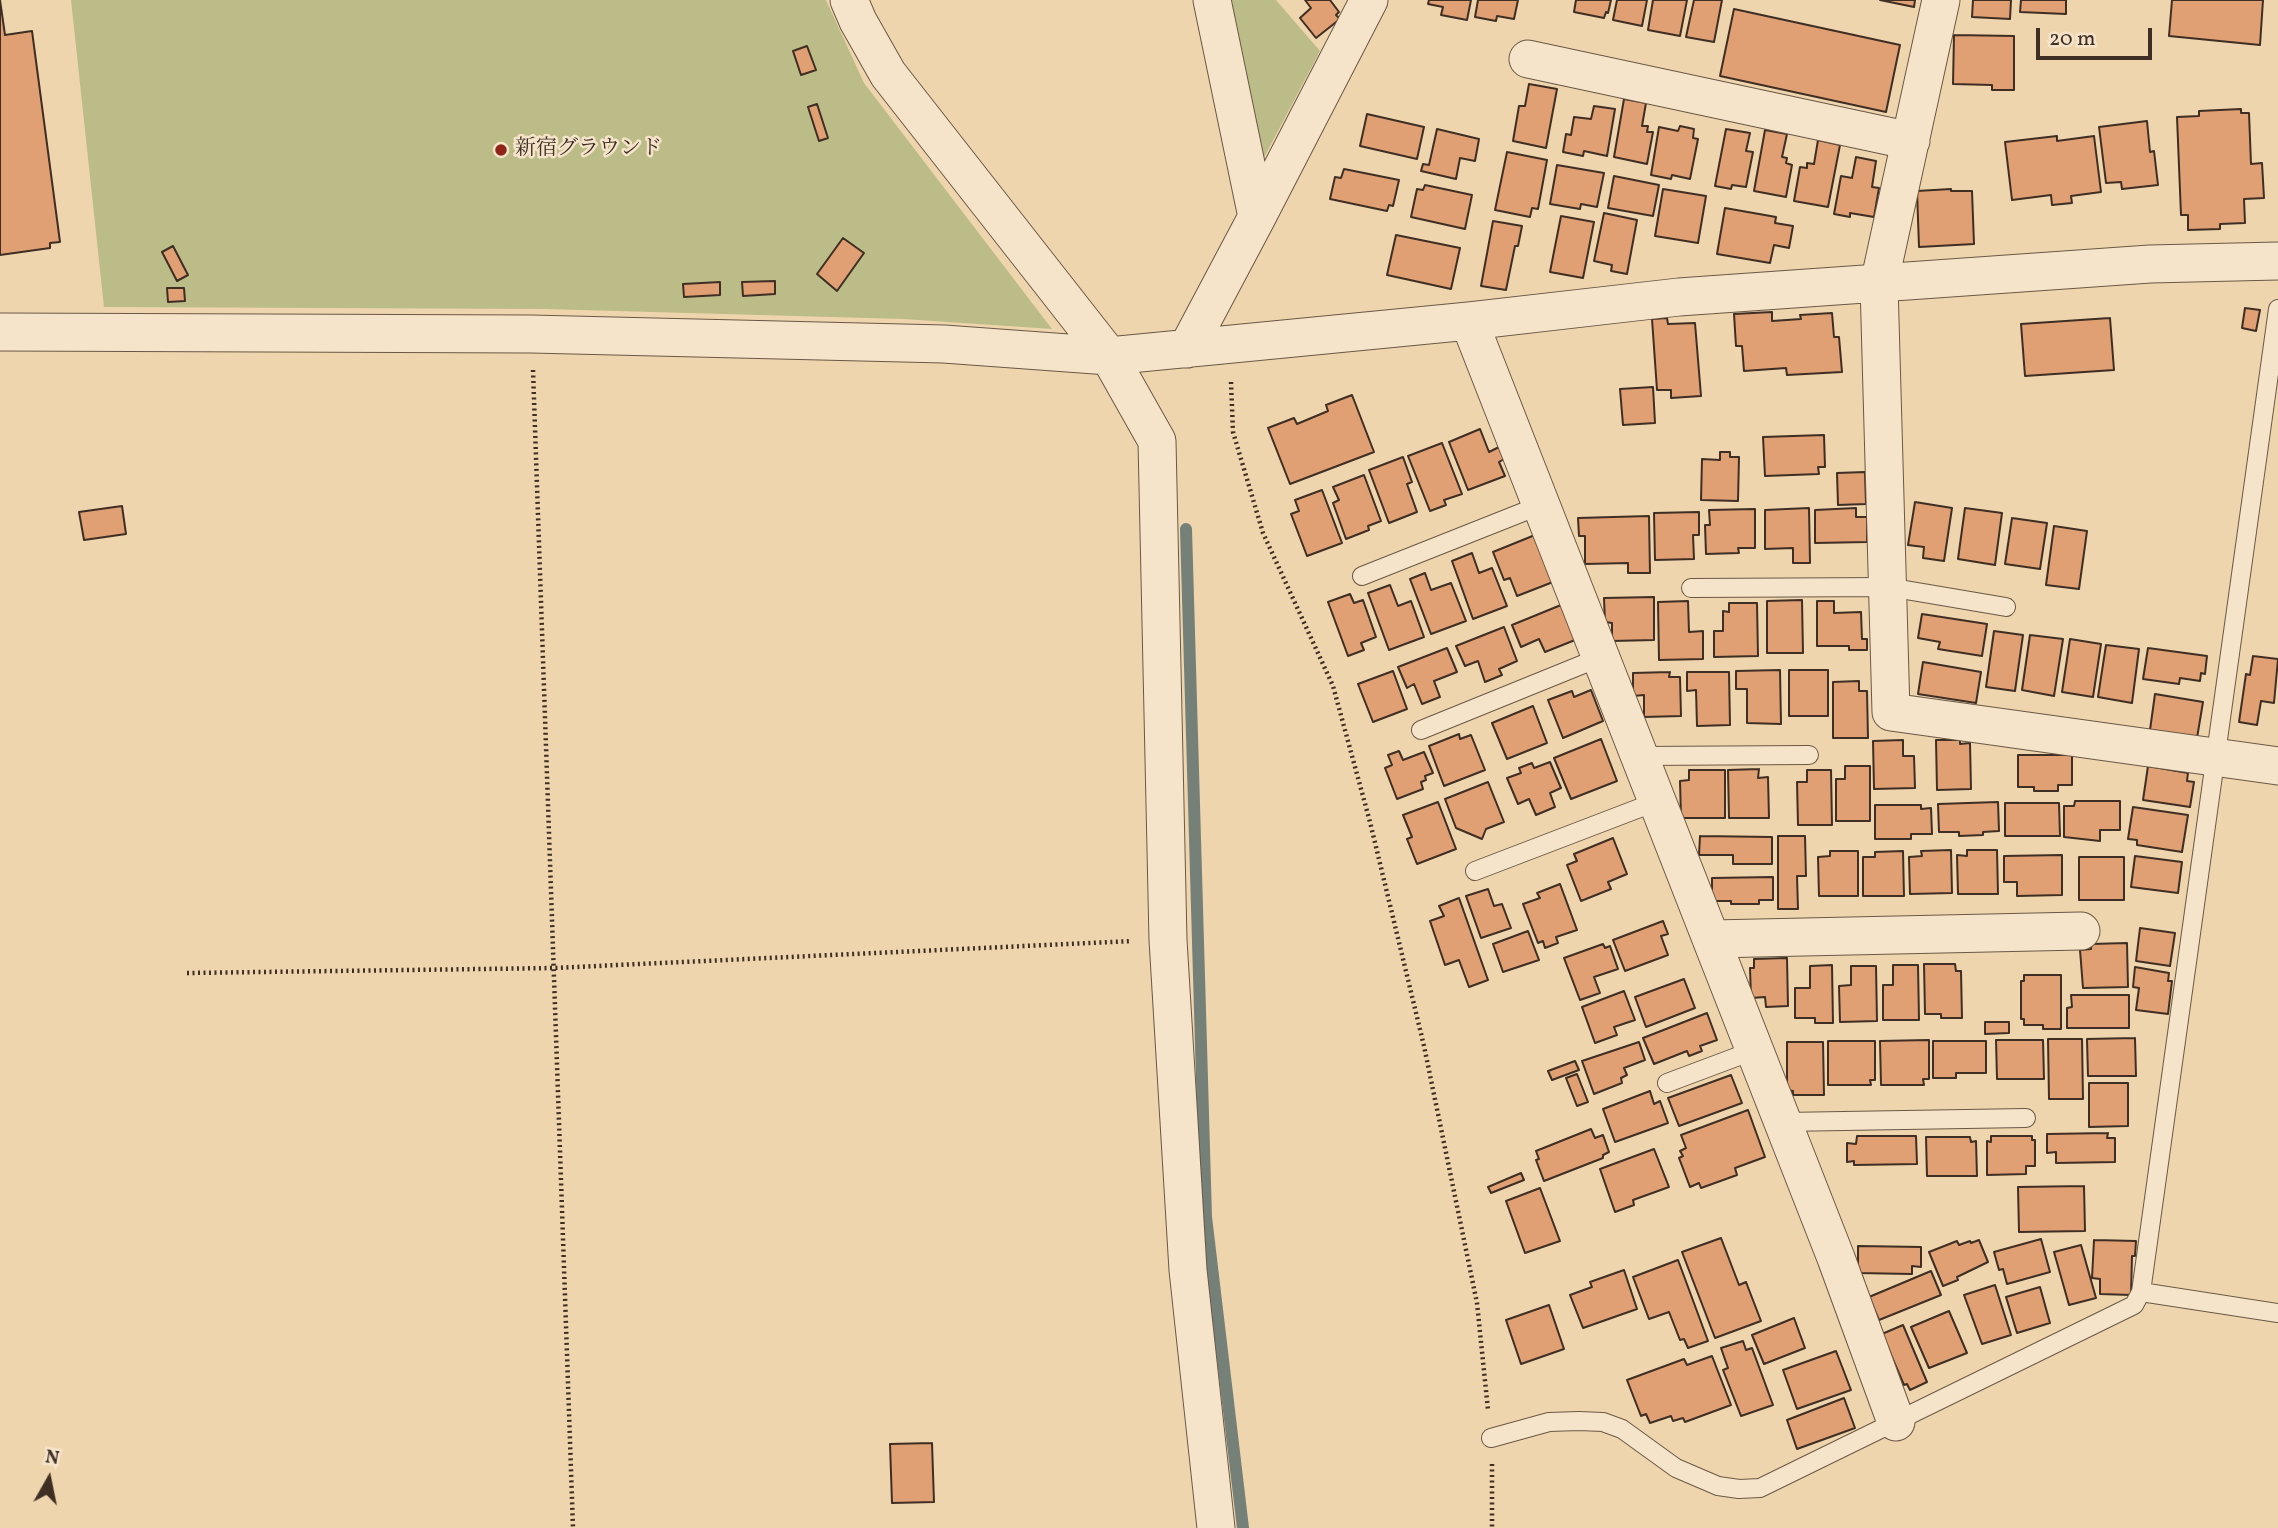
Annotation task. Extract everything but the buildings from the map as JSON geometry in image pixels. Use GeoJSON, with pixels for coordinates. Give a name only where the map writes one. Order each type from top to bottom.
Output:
{"type":"FeatureCollection","features":[{"type":"Feature","properties":{"kind":"street"},"geometry":{"type":"LineString","coordinates":[[849,0],[888,74],[1109,356],[1157,440],[1168,940],[1188,1270],[1216,1528]]}},
{"type":"Feature","properties":{"kind":"street"},"geometry":{"type":"LineString","coordinates":[[1212,0],[1257,217]]}},
{"type":"Feature","properties":{"kind":"street"},"geometry":{"type":"LineString","coordinates":[[1187,349],[1369,0]]}},
{"type":"Feature","properties":{"kind":"street"},"geometry":{"type":"LineString","coordinates":[[1941,0],[1879,284],[1891,712],[2278,766]]}},
{"type":"Feature","properties":{"kind":"street"},"geometry":{"type":"LineString","coordinates":[[1528,59],[1911,141]]}},
{"type":"Feature","properties":{"kind":"street"},"geometry":{"type":"LineString","coordinates":[[0,332],[531,334],[944,344],[1109,356],[1230,346],[1679,297],[2150,264],[2278,261]]}},
{"type":"Feature","properties":{"kind":"street"},"geometry":{"type":"LineString","coordinates":[[1469,321],[1836,1258],[1896,1422]]}},
{"type":"Feature","properties":{"kind":"street"},"geometry":{"type":"LineString","coordinates":[[1712,939],[2081,931]]}},
{"type":"Feature","properties":{"kind":"lane"},"geometry":{"type":"LineString","coordinates":[[1492,1438],[1549,1422],[1603,1423],[1622,1429],[1675,1468],[1718,1486],[1760,1488],[2134,1305],[2141,1292],[2215,757],[2270,428],[2278,309]]}},
{"type":"Feature","properties":{"kind":"lane"},"geometry":{"type":"LineString","coordinates":[[1362,576],[1541,505]]}},
{"type":"Feature","properties":{"kind":"lane"},"geometry":{"type":"LineString","coordinates":[[1691,588],[1888,587],[2006,607]]}},
{"type":"Feature","properties":{"kind":"lane"},"geometry":{"type":"LineString","coordinates":[[1421,730],[1601,657]]}},
{"type":"Feature","properties":{"kind":"lane"},"geometry":{"type":"LineString","coordinates":[[1640,756],[1809,755]]}},
{"type":"Feature","properties":{"kind":"lane"},"geometry":{"type":"LineString","coordinates":[[1475,871],[1658,801]]}},
{"type":"Feature","properties":{"kind":"lane"},"geometry":{"type":"LineString","coordinates":[[1667,1083],[1755,1050]]}},
{"type":"Feature","properties":{"kind":"lane"},"geometry":{"type":"LineString","coordinates":[[1783,1122],[2026,1118]]}},
{"type":"Feature","properties":{"kind":"lane"},"geometry":{"type":"LineString","coordinates":[[2141,1292],[2278,1312]]}},
{"type":"Feature","properties":{"kind":"path"},"geometry":{"type":"LineString","coordinates":[[531,334],[573,1528]]}},
{"type":"Feature","properties":{"kind":"path"},"geometry":{"type":"LineString","coordinates":[[1230,346],[1233,432],[1263,533],[1333,686],[1370,822],[1424,1046],[1477,1303],[1492,1438],[1492,1528]]}},
{"type":"Feature","properties":{"kind":"path"},"geometry":{"type":"LineString","coordinates":[[187,973],[554,968],[1168,940]]}},
{"type":"Feature","properties":{"kind":"green space","name":"新宿グラウンド"},"geometry":{"type":"Polygon","coordinates":[[[71,0],[826,0],[864,83],[1052,329],[903,319],[545,309],[104,307],[71,0]]]}},
{"type":"Feature","properties":{"kind":"green space"},"geometry":{"type":"Polygon","coordinates":[[[1225,0],[1276,0],[1320,51],[1259,167],[1225,0]]]}},
{"type":"Feature","properties":{"kind":"waterway"},"geometry":{"type":"LineString","coordinates":[[1186,529],[1206,1217],[1243,1528]]}},
{"type":"Feature","properties":{"kind":"place","name":"新宿グラウンド"},"geometry":{"type":"Point","coordinates":[501,150]}}]}
